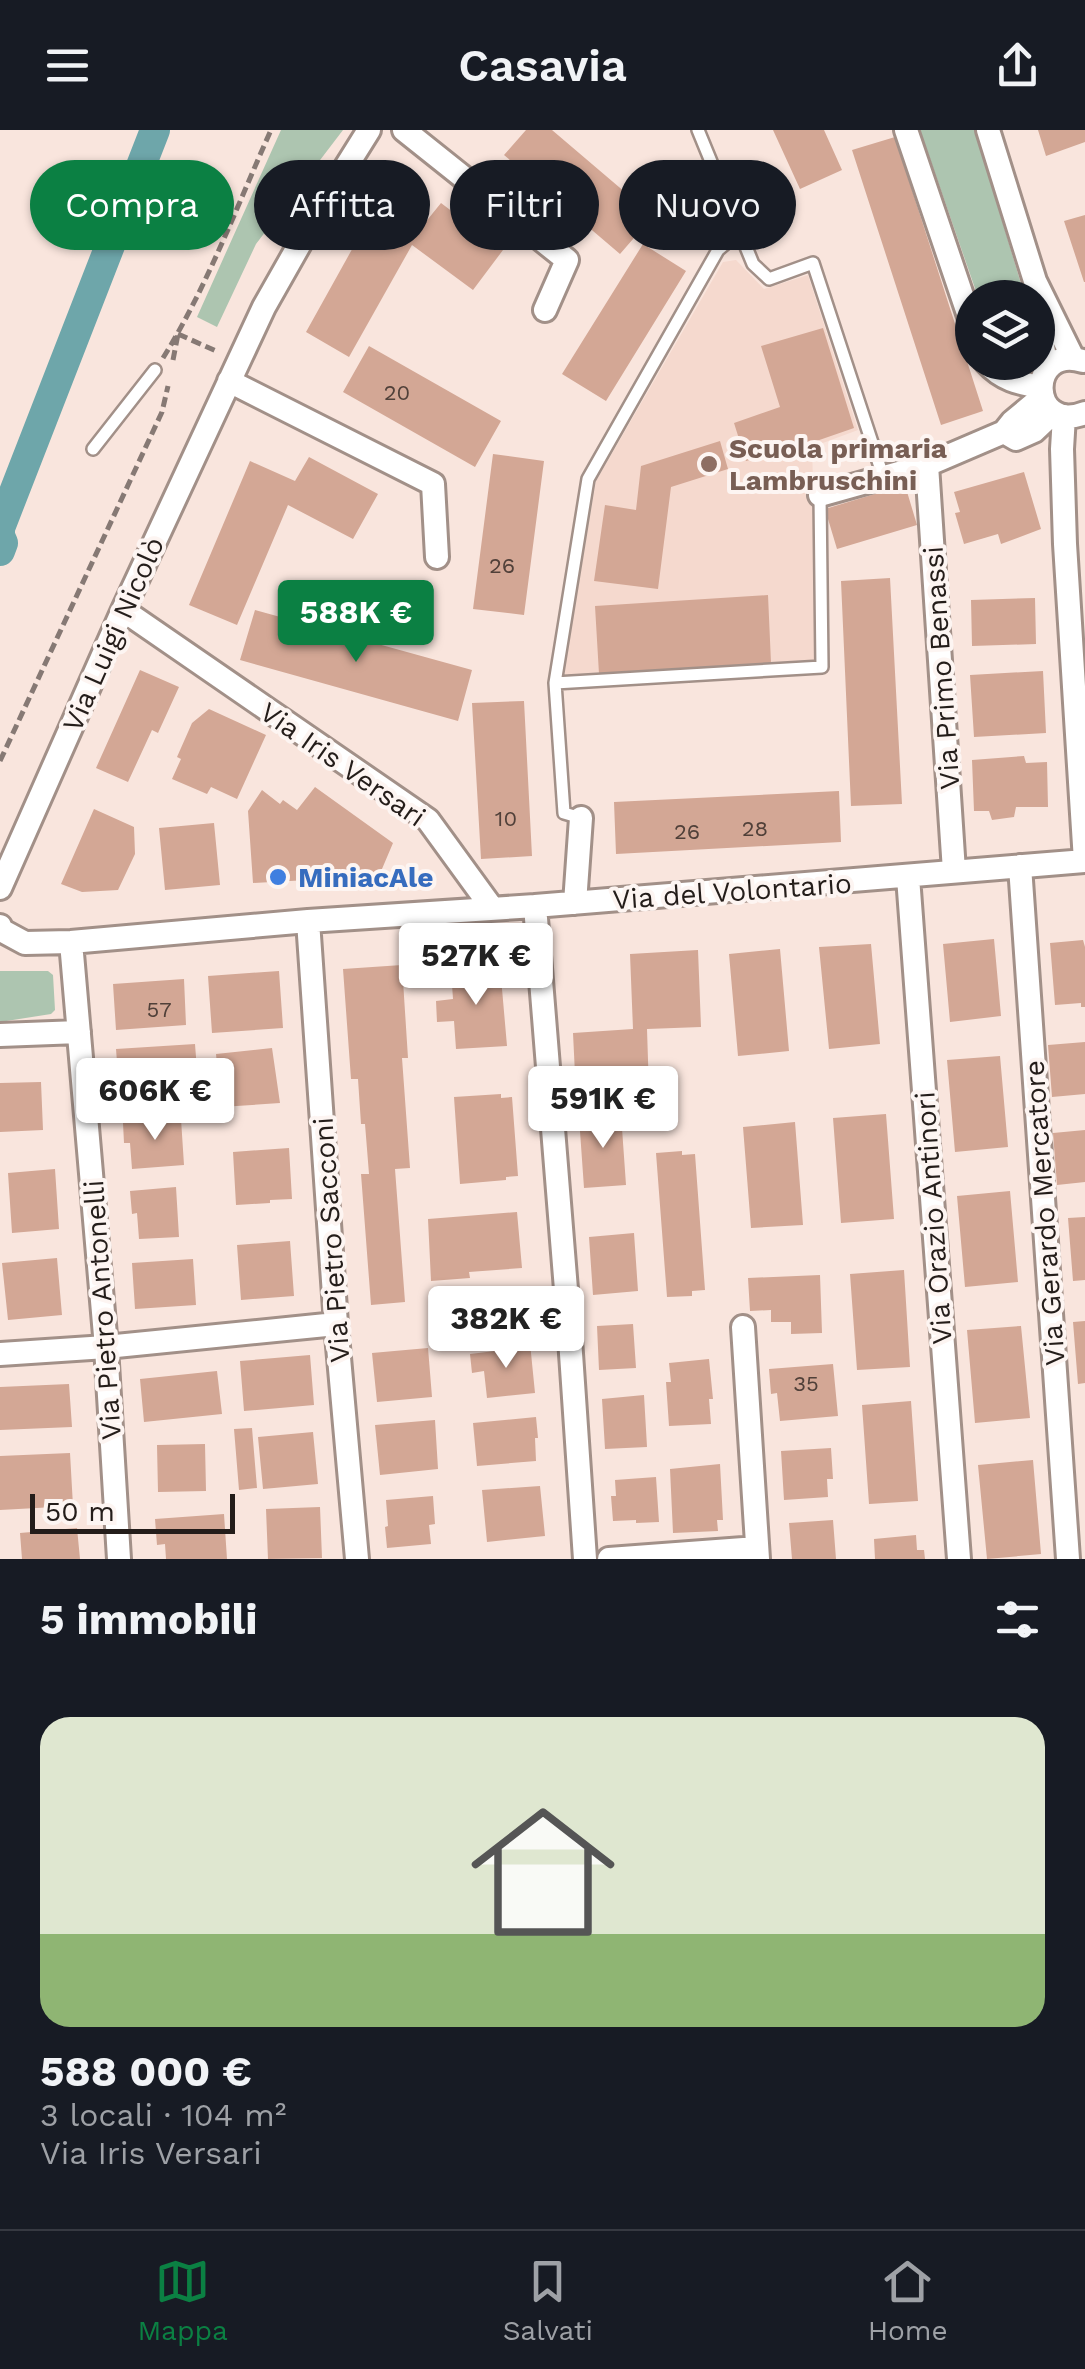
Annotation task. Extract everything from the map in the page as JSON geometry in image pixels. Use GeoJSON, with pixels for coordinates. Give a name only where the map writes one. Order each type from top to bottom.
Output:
{"type":"FeatureCollection","features":[{"type":"Feature","properties":{"kind":"street","name":"Via Luigi Nicolò"},"geometry":{"type":"LineString","coordinates":[[0,888],[122,610],[234,371],[318,210],[369,130]]}},
{"type":"Feature","properties":{"kind":"street"},"geometry":{"type":"LineString","coordinates":[[404,130],[567,260],[545,310]]}},
{"type":"Feature","properties":{"kind":"street"},"geometry":{"type":"LineString","coordinates":[[906,130],[957,280]]}},
{"type":"Feature","properties":{"kind":"street"},"geometry":{"type":"LineString","coordinates":[[988,130],[1031,280]]}},
{"type":"Feature","properties":{"kind":"street"},"geometry":{"type":"LineString","coordinates":[[1055,324],[1079,360]]}},
{"type":"Feature","properties":{"kind":"street"},"geometry":{"type":"LineString","coordinates":[[1079,360],[1063,359],[1055,399],[1062,448],[1085,861]]}},
{"type":"Feature","properties":{"kind":"street"},"geometry":{"type":"LineString","coordinates":[[234,371],[434,484],[437,557]]}},
{"type":"Feature","properties":{"kind":"street"},"geometry":{"type":"LineString","coordinates":[[1007,380],[1055,399]]}},
{"type":"Feature","properties":{"kind":"street"},"geometry":{"type":"LineString","coordinates":[[820,495],[927,464],[1004,432],[1012,422],[1055,399]]}},
{"type":"Feature","properties":{"kind":"street","name":"Via Primo Benassi"},"geometry":{"type":"LineString","coordinates":[[927,464],[954,871]]}},
{"type":"Feature","properties":{"kind":"street","name":"Via Iris Versari"},"geometry":{"type":"LineString","coordinates":[[122,610],[428,820],[492,908]]}},
{"type":"Feature","properties":{"kind":"street"},"geometry":{"type":"LineString","coordinates":[[575,903],[580,818]]}},
{"type":"Feature","properties":{"kind":"street","name":"Via del Volontario"},"geometry":{"type":"LineString","coordinates":[[0,926],[26,942],[71,942],[1085,861]]}},
{"type":"Feature","properties":{"kind":"street","name":"Via Gerardo Mercatore"},"geometry":{"type":"LineString","coordinates":[[1020,866],[1068,1559]]}},
{"type":"Feature","properties":{"kind":"street","name":"Via Orazio Antinori"},"geometry":{"type":"LineString","coordinates":[[908,877],[959,1559]]}},
{"type":"Feature","properties":{"kind":"street"},"geometry":{"type":"LineString","coordinates":[[536,906],[585,1559]]}},
{"type":"Feature","properties":{"kind":"street","name":"Via Pietro Sacconi"},"geometry":{"type":"LineString","coordinates":[[308,921],[357,1559]]}},
{"type":"Feature","properties":{"kind":"street","name":"Via Pietro Antonelli"},"geometry":{"type":"LineString","coordinates":[[71,942],[106,1347],[119,1559]]}},
{"type":"Feature","properties":{"kind":"street"},"geometry":{"type":"LineString","coordinates":[[0,1036],[80,1032]]}},
{"type":"Feature","properties":{"kind":"street"},"geometry":{"type":"LineString","coordinates":[[0,1354],[336,1324]]}},
{"type":"Feature","properties":{"kind":"street"},"geometry":{"type":"LineString","coordinates":[[609,1559],[758,1553],[743,1328]]}},
{"type":"Feature","properties":{"kind":"lane"},"geometry":{"type":"LineString","coordinates":[[698,130],[710,160]]}},
{"type":"Feature","properties":{"kind":"lane"},"geometry":{"type":"LineString","coordinates":[[580,818],[564,814],[555,683],[588,479],[718,250]]}},
{"type":"Feature","properties":{"kind":"lane"},"geometry":{"type":"LineString","coordinates":[[747,250],[753,264],[768,279],[813,263],[883,476]]}},
{"type":"Feature","properties":{"kind":"lane"},"geometry":{"type":"LineString","coordinates":[[93,450],[155,370]]}},
{"type":"Feature","properties":{"kind":"lane"},"geometry":{"type":"LineString","coordinates":[[555,683],[822,667],[820,495]]}},
{"type":"Feature","properties":{"kind":"path"},"geometry":{"type":"LineString","coordinates":[[0,761],[162,412],[178,334],[271,130]]}},
{"type":"Feature","properties":{"kind":"path"},"geometry":{"type":"LineString","coordinates":[[178,334],[234,371]]}},
{"type":"Feature","properties":{"kind":"shaded area","name":"Scuola primaria Lambruschini"},"geometry":{"type":"Polygon","coordinates":[[[736,260],[764,289],[808,275],[858,430],[812,447],[818,662],[563,677],[596,481],[723,262],[736,260]]]}},
{"type":"Feature","properties":{"kind":"green space"},"geometry":{"type":"Polygon","coordinates":[[[281,130],[343,130],[320,160],[268,160],[281,130]]]}},
{"type":"Feature","properties":{"kind":"green space"},"geometry":{"type":"Polygon","coordinates":[[[920,130],[975,130],[1020,280],[972,280],[920,130]]]}},
{"type":"Feature","properties":{"kind":"green space"},"geometry":{"type":"Polygon","coordinates":[[[254,190],[254,248],[217,327],[197,317],[227,250],[234,250],[234,235],[254,190]]]}},
{"type":"Feature","properties":{"kind":"green space"},"geometry":{"type":"Polygon","coordinates":[[[0,971],[48,971],[53,975],[55,1010],[51,1014],[0,1022],[0,971]]]}},
{"type":"Feature","properties":{"kind":"building"},"geometry":{"type":"Polygon","coordinates":[[[526,130],[552,130],[587,160],[510,160],[504,155],[526,130]]]}},
{"type":"Feature","properties":{"kind":"building"},"geometry":{"type":"Polygon","coordinates":[[[773,130],[824,130],[842,170],[800,189],[796,160],[787,160],[773,130]]]}},
{"type":"Feature","properties":{"kind":"building"},"geometry":{"type":"Polygon","coordinates":[[[1038,130],[1085,130],[1085,142],[1046,156],[1038,130]]]}},
{"type":"Feature","properties":{"kind":"building"},"geometry":{"type":"Polygon","coordinates":[[[895,137],[955,324],[955,380],[973,380],[983,411],[941,425],[852,150],[895,137]]]}},
{"type":"Feature","properties":{"kind":"building"},"geometry":{"type":"Polygon","coordinates":[[[599,170],[619,187],[619,250],[623,250],[620,254],[599,236],[599,170]]]}},
{"type":"Feature","properties":{"kind":"building"},"geometry":{"type":"Polygon","coordinates":[[[441,203],[450,210],[450,250],[503,250],[473,290],[419,250],[430,250],[430,217],[441,203]]]}},
{"type":"Feature","properties":{"kind":"building"},"geometry":{"type":"Polygon","coordinates":[[[1085,215],[1085,282],[1084,282],[1064,221],[1085,215]]]}},
{"type":"Feature","properties":{"kind":"building"},"geometry":{"type":"Polygon","coordinates":[[[352,250],[409,250],[349,357],[306,332],[352,250]]]}},
{"type":"Feature","properties":{"kind":"building"},"geometry":{"type":"Polygon","coordinates":[[[639,250],[653,250],[686,271],[606,401],[562,374],[639,250]]]}},
{"type":"Feature","properties":{"kind":"building"},"geometry":{"type":"Polygon","coordinates":[[[823,328],[854,428],[776,455],[775,452],[746,461],[734,423],[780,407],[761,346],[823,328]]]}},
{"type":"Feature","properties":{"kind":"building"},"geometry":{"type":"Polygon","coordinates":[[[369,346],[501,421],[475,467],[343,392],[369,346]]]}},
{"type":"Feature","properties":{"kind":"building"},"geometry":{"type":"Polygon","coordinates":[[[720,441],[728,469],[671,487],[658,589],[594,581],[605,505],[636,510],[641,466],[720,441]]]}},
{"type":"Feature","properties":{"kind":"building"},"geometry":{"type":"Polygon","coordinates":[[[493,454],[544,461],[524,615],[473,609],[493,454]]]}},
{"type":"Feature","properties":{"kind":"building"},"geometry":{"type":"Polygon","coordinates":[[[309,457],[378,494],[353,539],[288,505],[237,625],[189,605],[250,461],[295,481],[309,457]]]}},
{"type":"Feature","properties":{"kind":"building"},"geometry":{"type":"Polygon","coordinates":[[[1024,472],[1041,529],[1001,544],[998,534],[964,544],[954,492],[1024,472]]]}},
{"type":"Feature","properties":{"kind":"building"},"geometry":{"type":"Polygon","coordinates":[[[905,485],[917,525],[837,549],[825,509],[905,485]]]}},
{"type":"Feature","properties":{"kind":"building"},"geometry":{"type":"Polygon","coordinates":[[[890,578],[902,804],[851,806],[841,581],[890,578]]]}},
{"type":"Feature","properties":{"kind":"building"},"geometry":{"type":"Polygon","coordinates":[[[768,595],[771,663],[599,674],[595,606],[768,595]]]}},
{"type":"Feature","properties":{"kind":"building"},"geometry":{"type":"Polygon","coordinates":[[[1035,598],[1036,644],[972,646],[971,600],[1035,598]]]}},
{"type":"Feature","properties":{"kind":"building"},"geometry":{"type":"Polygon","coordinates":[[[255,610],[472,670],[458,721],[240,660],[255,610]]]}},
{"type":"Feature","properties":{"kind":"building"},"geometry":{"type":"Polygon","coordinates":[[[140,670],[179,687],[158,733],[152,730],[128,782],[96,768],[140,670]]]}},
{"type":"Feature","properties":{"kind":"building"},"geometry":{"type":"Polygon","coordinates":[[[1043,671],[1046,733],[974,737],[970,675],[1043,671]]]}},
{"type":"Feature","properties":{"kind":"building"},"geometry":{"type":"Polygon","coordinates":[[[524,701],[532,856],[481,859],[472,703],[524,701]]]}},
{"type":"Feature","properties":{"kind":"building"},"geometry":{"type":"Polygon","coordinates":[[[209,709],[266,735],[237,799],[211,787],[207,794],[172,779],[192,723],[209,709]]]}},
{"type":"Feature","properties":{"kind":"building"},"geometry":{"type":"Polygon","coordinates":[[[1024,756],[1026,763],[1047,762],[1048,807],[1016,807],[1014,817],[992,820],[989,811],[974,811],[972,760],[1024,756]]]}},
{"type":"Feature","properties":{"kind":"building"},"geometry":{"type":"Polygon","coordinates":[[[315,787],[393,843],[379,876],[253,883],[248,811],[262,790],[280,804],[283,800],[297,810],[315,787]]]}},
{"type":"Feature","properties":{"kind":"building"},"geometry":{"type":"Polygon","coordinates":[[[839,791],[841,842],[616,854],[614,802],[839,791]]]}},
{"type":"Feature","properties":{"kind":"building"},"geometry":{"type":"Polygon","coordinates":[[[94,809],[134,827],[135,854],[118,890],[82,892],[61,884],[94,809]]]}},
{"type":"Feature","properties":{"kind":"building"},"geometry":{"type":"Polygon","coordinates":[[[214,823],[220,885],[165,890],[159,828],[214,823]]]}},
{"type":"Feature","properties":{"kind":"building"},"geometry":{"type":"Polygon","coordinates":[[[994,939],[1001,1016],[950,1022],[943,944],[994,939]]]}},
{"type":"Feature","properties":{"kind":"building"},"geometry":{"type":"Polygon","coordinates":[[[1083,940],[1085,1007],[1081,1003],[1055,1005],[1050,943],[1083,940]]]}},
{"type":"Feature","properties":{"kind":"building"},"geometry":{"type":"Polygon","coordinates":[[[871,944],[880,1044],[829,1049],[819,947],[871,944]]]}},
{"type":"Feature","properties":{"kind":"building"},"geometry":{"type":"Polygon","coordinates":[[[780,949],[789,1051],[738,1056],[729,954],[780,949]]]}},
{"type":"Feature","properties":{"kind":"building"},"geometry":{"type":"Polygon","coordinates":[[[698,950],[701,1027],[647,1029],[649,1091],[576,1095],[573,1033],[633,1029],[630,954],[698,950]]]}},
{"type":"Feature","properties":{"kind":"building"},"geometry":{"type":"Polygon","coordinates":[[[402,965],[408,1058],[402,1058],[410,1168],[395,1169],[405,1302],[371,1305],[361,1174],[369,1174],[365,1124],[361,1124],[358,1079],[351,1079],[343,969],[402,965]]]}},
{"type":"Feature","properties":{"kind":"building"},"geometry":{"type":"Polygon","coordinates":[[[500,966],[507,1046],[456,1049],[454,1021],[437,1022],[436,1001],[453,999],[451,970],[500,966]]]}},
{"type":"Feature","properties":{"kind":"building"},"geometry":{"type":"Polygon","coordinates":[[[279,971],[283,1028],[212,1033],[208,976],[279,971]]]}},
{"type":"Feature","properties":{"kind":"building"},"geometry":{"type":"Polygon","coordinates":[[[184,979],[186,1025],[116,1030],[113,984],[184,979]]]}},
{"type":"Feature","properties":{"kind":"building"},"geometry":{"type":"Polygon","coordinates":[[[1085,1042],[1085,1094],[1052,1097],[1048,1045],[1085,1042]]]}},
{"type":"Feature","properties":{"kind":"building"},"geometry":{"type":"Polygon","coordinates":[[[195,1044],[199,1096],[120,1101],[116,1049],[195,1044]]]}},
{"type":"Feature","properties":{"kind":"building"},"geometry":{"type":"Polygon","coordinates":[[[272,1048],[280,1103],[221,1107],[216,1054],[272,1048]]]}},
{"type":"Feature","properties":{"kind":"building"},"geometry":{"type":"Polygon","coordinates":[[[1000,1056],[1008,1147],[955,1152],[947,1060],[1000,1056]]]}},
{"type":"Feature","properties":{"kind":"building"},"geometry":{"type":"Polygon","coordinates":[[[41,1082],[43,1130],[0,1132],[0,1083],[41,1082]]]}},
{"type":"Feature","properties":{"kind":"building"},"geometry":{"type":"Polygon","coordinates":[[[501,1094],[501,1098],[512,1097],[518,1176],[460,1184],[454,1097],[501,1094]]]}},
{"type":"Feature","properties":{"kind":"building"},"geometry":{"type":"Polygon","coordinates":[[[621,1114],[626,1185],[584,1188],[579,1117],[621,1114]]]}},
{"type":"Feature","properties":{"kind":"building"},"geometry":{"type":"Polygon","coordinates":[[[886,1114],[894,1219],[841,1223],[833,1118],[886,1114]]]}},
{"type":"Feature","properties":{"kind":"building"},"geometry":{"type":"Polygon","coordinates":[[[181,1119],[184,1165],[132,1169],[130,1143],[124,1143],[123,1123],[181,1119]]]}},
{"type":"Feature","properties":{"kind":"building"},"geometry":{"type":"Polygon","coordinates":[[[795,1122],[803,1225],[751,1228],[743,1127],[795,1122]]]}},
{"type":"Feature","properties":{"kind":"building"},"geometry":{"type":"Polygon","coordinates":[[[1085,1130],[1085,1182],[1057,1185],[1053,1133],[1085,1130]]]}},
{"type":"Feature","properties":{"kind":"building"},"geometry":{"type":"Polygon","coordinates":[[[289,1148],[292,1199],[236,1205],[233,1152],[289,1148]]]}},
{"type":"Feature","properties":{"kind":"building"},"geometry":{"type":"Polygon","coordinates":[[[682,1151],[682,1155],[695,1154],[705,1290],[692,1291],[692,1296],[667,1297],[656,1153],[682,1151]]]}},
{"type":"Feature","properties":{"kind":"building"},"geometry":{"type":"Polygon","coordinates":[[[55,1169],[59,1229],[12,1233],[8,1173],[55,1169]]]}},
{"type":"Feature","properties":{"kind":"building"},"geometry":{"type":"Polygon","coordinates":[[[176,1187],[179,1237],[139,1239],[130,1191],[176,1187]]]}},
{"type":"Feature","properties":{"kind":"building"},"geometry":{"type":"Polygon","coordinates":[[[1010,1191],[1018,1282],[965,1287],[957,1196],[1010,1191]]]}},
{"type":"Feature","properties":{"kind":"building"},"geometry":{"type":"Polygon","coordinates":[[[517,1212],[522,1268],[469,1272],[470,1278],[431,1281],[428,1219],[517,1212]]]}},
{"type":"Feature","properties":{"kind":"building"},"geometry":{"type":"Polygon","coordinates":[[[1085,1217],[1085,1280],[1073,1281],[1068,1218],[1085,1217]]]}},
{"type":"Feature","properties":{"kind":"building"},"geometry":{"type":"Polygon","coordinates":[[[634,1233],[638,1291],[593,1295],[589,1237],[634,1233]]]}},
{"type":"Feature","properties":{"kind":"building"},"geometry":{"type":"Polygon","coordinates":[[[290,1241],[294,1296],[241,1300],[237,1245],[290,1241]]]}},
{"type":"Feature","properties":{"kind":"building"},"geometry":{"type":"Polygon","coordinates":[[[57,1258],[62,1315],[8,1320],[2,1263],[57,1258]]]}},
{"type":"Feature","properties":{"kind":"building"},"geometry":{"type":"Polygon","coordinates":[[[193,1259],[196,1305],[135,1309],[132,1263],[193,1259]]]}},
{"type":"Feature","properties":{"kind":"building"},"geometry":{"type":"Polygon","coordinates":[[[904,1270],[910,1367],[857,1370],[850,1274],[904,1270]]]}},
{"type":"Feature","properties":{"kind":"building"},"geometry":{"type":"Polygon","coordinates":[[[820,1275],[822,1333],[791,1334],[791,1322],[771,1322],[771,1310],[750,1311],[748,1278],[820,1275]]]}},
{"type":"Feature","properties":{"kind":"building"},"geometry":{"type":"Polygon","coordinates":[[[1085,1321],[1085,1383],[1078,1384],[1073,1322],[1085,1321]]]}},
{"type":"Feature","properties":{"kind":"building"},"geometry":{"type":"Polygon","coordinates":[[[633,1324],[636,1368],[599,1370],[597,1326],[633,1324]]]}},
{"type":"Feature","properties":{"kind":"building"},"geometry":{"type":"Polygon","coordinates":[[[1021,1326],[1030,1418],[975,1423],[967,1330],[1021,1326]]]}},
{"type":"Feature","properties":{"kind":"building"},"geometry":{"type":"Polygon","coordinates":[[[530,1343],[535,1393],[487,1398],[484,1371],[472,1373],[470,1354],[530,1343]]]}},
{"type":"Feature","properties":{"kind":"building"},"geometry":{"type":"Polygon","coordinates":[[[428,1348],[432,1397],[377,1402],[372,1353],[428,1348]]]}},
{"type":"Feature","properties":{"kind":"building"},"geometry":{"type":"Polygon","coordinates":[[[310,1355],[314,1405],[244,1411],[240,1361],[310,1355]]]}},
{"type":"Feature","properties":{"kind":"building"},"geometry":{"type":"Polygon","coordinates":[[[709,1359],[711,1424],[669,1426],[669,1363],[709,1359]]]}},
{"type":"Feature","properties":{"kind":"building"},"geometry":{"type":"Polygon","coordinates":[[[833,1364],[838,1416],[780,1421],[777,1393],[771,1394],[769,1369],[833,1364]]]}},
{"type":"Feature","properties":{"kind":"building"},"geometry":{"type":"Polygon","coordinates":[[[217,1371],[222,1414],[144,1422],[140,1379],[217,1371]]]}},
{"type":"Feature","properties":{"kind":"building"},"geometry":{"type":"Polygon","coordinates":[[[69,1384],[72,1427],[0,1430],[0,1387],[69,1384]]]}},
{"type":"Feature","properties":{"kind":"building"},"geometry":{"type":"Polygon","coordinates":[[[644,1395],[647,1447],[605,1449],[602,1399],[644,1395]]]}},
{"type":"Feature","properties":{"kind":"building"},"geometry":{"type":"Polygon","coordinates":[[[911,1401],[918,1501],[869,1504],[862,1405],[911,1401]]]}},
{"type":"Feature","properties":{"kind":"building"},"geometry":{"type":"Polygon","coordinates":[[[536,1417],[536,1461],[477,1466],[473,1423],[536,1417]]]}},
{"type":"Feature","properties":{"kind":"building"},"geometry":{"type":"Polygon","coordinates":[[[435,1420],[438,1469],[380,1475],[375,1425],[435,1420]]]}},
{"type":"Feature","properties":{"kind":"building"},"geometry":{"type":"Polygon","coordinates":[[[252,1428],[257,1488],[239,1490],[234,1429],[252,1428]]]}},
{"type":"Feature","properties":{"kind":"building"},"geometry":{"type":"Polygon","coordinates":[[[313,1432],[318,1484],[263,1489],[258,1437],[313,1432]]]}},
{"type":"Feature","properties":{"kind":"building"},"geometry":{"type":"Polygon","coordinates":[[[205,1444],[206,1491],[158,1492],[157,1445],[205,1444]]]}},
{"type":"Feature","properties":{"kind":"building"},"geometry":{"type":"Polygon","coordinates":[[[831,1448],[833,1479],[827,1479],[828,1497],[784,1500],[781,1451],[831,1448]]]}},
{"type":"Feature","properties":{"kind":"building"},"geometry":{"type":"Polygon","coordinates":[[[70,1453],[73,1506],[0,1510],[0,1456],[70,1453]]]}},
{"type":"Feature","properties":{"kind":"building"},"geometry":{"type":"Polygon","coordinates":[[[1033,1460],[1041,1554],[987,1559],[978,1465],[1033,1460]]]}},
{"type":"Feature","properties":{"kind":"building"},"geometry":{"type":"Polygon","coordinates":[[[720,1464],[723,1520],[717,1520],[718,1531],[673,1533],[670,1469],[720,1464]]]}},
{"type":"Feature","properties":{"kind":"building"},"geometry":{"type":"Polygon","coordinates":[[[656,1477],[659,1522],[613,1521],[611,1496],[616,1496],[615,1480],[656,1477]]]}},
{"type":"Feature","properties":{"kind":"building"},"geometry":{"type":"Polygon","coordinates":[[[540,1486],[545,1536],[487,1542],[482,1490],[540,1486]]]}},
{"type":"Feature","properties":{"kind":"building"},"geometry":{"type":"Polygon","coordinates":[[[433,1496],[435,1524],[429,1525],[431,1544],[387,1548],[386,1500],[433,1496]]]}},
{"type":"Feature","properties":{"kind":"building"},"geometry":{"type":"Polygon","coordinates":[[[320,1507],[322,1558],[268,1559],[266,1509],[320,1507]]]}},
{"type":"Feature","properties":{"kind":"building"},"geometry":{"type":"Polygon","coordinates":[[[224,1514],[227,1559],[166,1559],[165,1544],[157,1545],[155,1519],[224,1514]]]}},
{"type":"Feature","properties":{"kind":"building"},"geometry":{"type":"Polygon","coordinates":[[[833,1520],[836,1559],[792,1559],[789,1523],[833,1520]]]}},
{"type":"Feature","properties":{"kind":"building"},"geometry":{"type":"Polygon","coordinates":[[[77,1528],[80,1559],[22,1559],[20,1533],[77,1528]]]}},
{"type":"Feature","properties":{"kind":"building"},"geometry":{"type":"Polygon","coordinates":[[[916,1535],[917,1550],[924,1550],[925,1559],[875,1559],[874,1539],[916,1535]]]}},
{"type":"Feature","properties":{"kind":"waterway"},"geometry":{"type":"LineString","coordinates":[[0,551],[0,528],[155,130]]}},
{"type":"Feature","properties":{"kind":"place","name":"Scuola primaria Lambruschini"},"geometry":{"type":"Point","coordinates":[709,464]}},
{"type":"Feature","properties":{"kind":"place","name":"MiniacAle"},"geometry":{"type":"Point","coordinates":[278,877]}}]}
